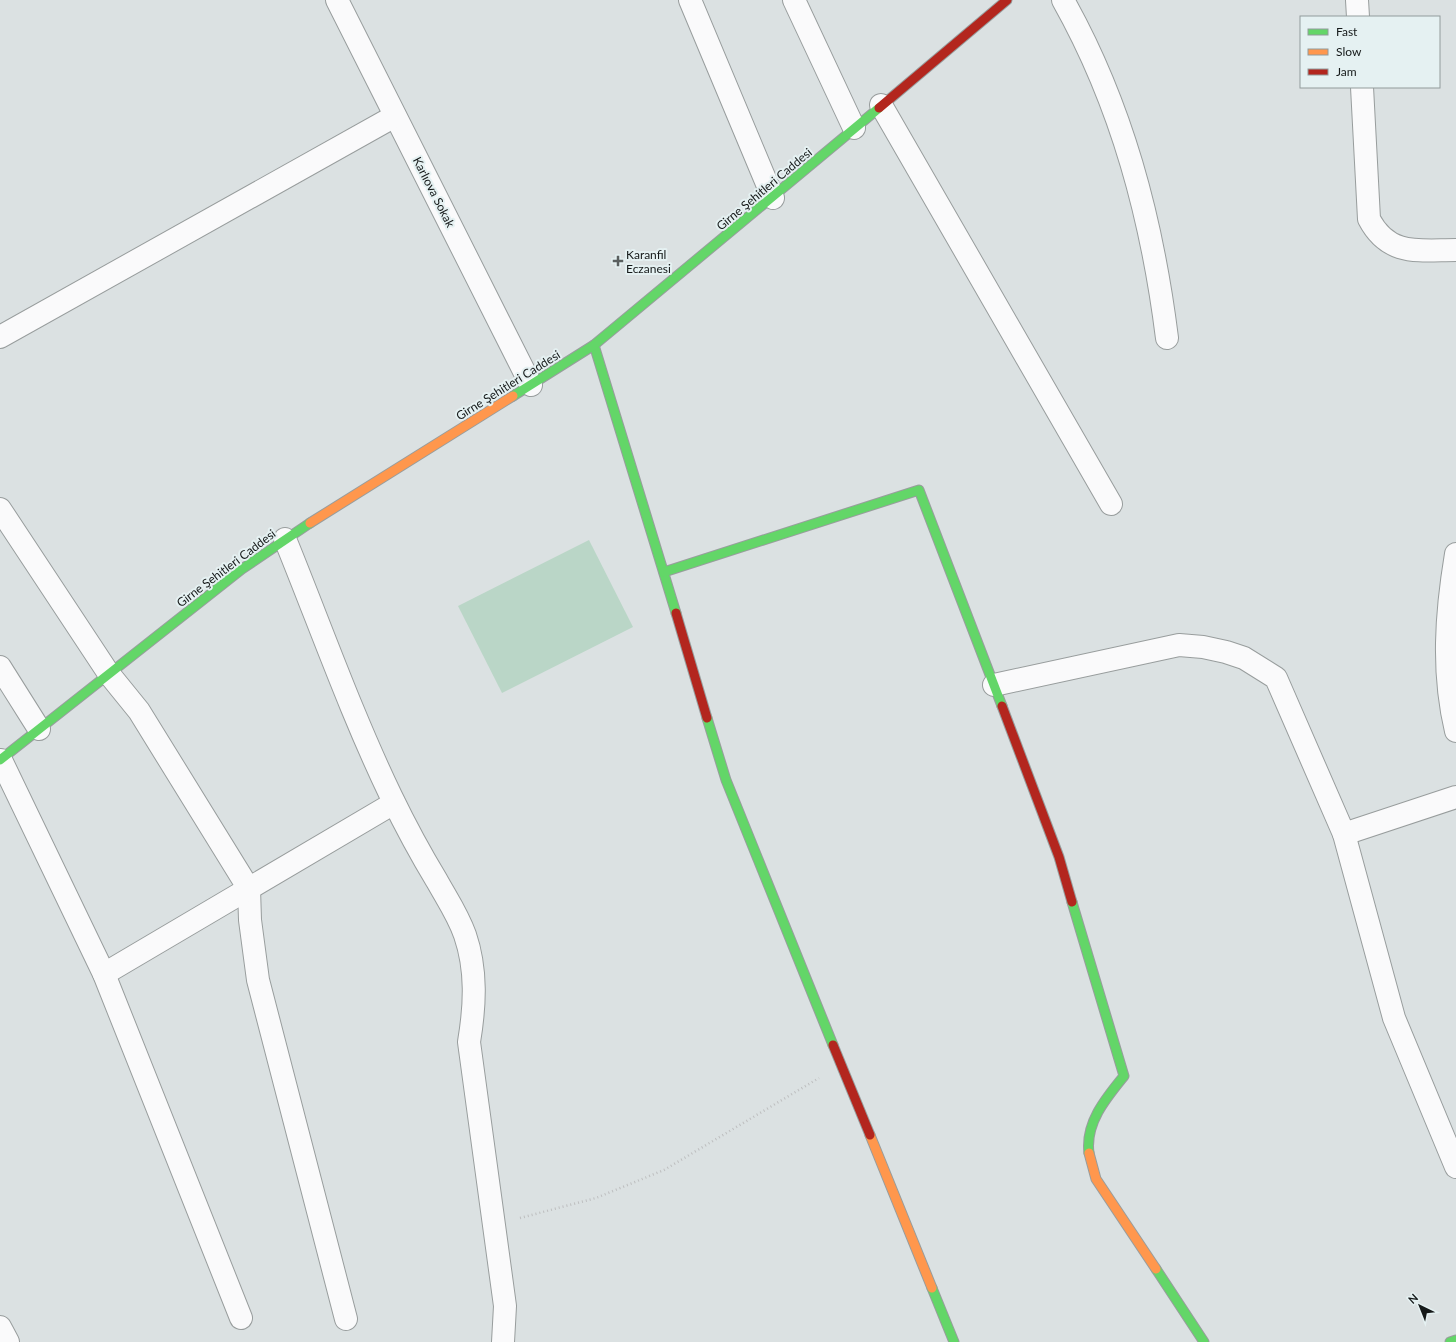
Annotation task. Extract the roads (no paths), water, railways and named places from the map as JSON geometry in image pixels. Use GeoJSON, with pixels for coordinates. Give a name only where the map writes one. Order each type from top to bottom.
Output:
{"type":"FeatureCollection","features":[{"type":"Feature","properties":{"kind":"street","name":"Karlıova Sokak"},"geometry":{"type":"LineString","coordinates":[[337,0],[531,385]]}},
{"type":"Feature","properties":{"kind":"street"},"geometry":{"type":"LineString","coordinates":[[690,0],[773,198]]}},
{"type":"Feature","properties":{"kind":"street"},"geometry":{"type":"LineString","coordinates":[[794,0],[854,128]]}},
{"type":"Feature","properties":{"kind":"street","name":"Girne Şehitleri Caddesi"},"geometry":{"type":"LineString","coordinates":[[0,760],[242,569],[285,539],[594,345],[773,198],[881,105],[1007,0]]}},
{"type":"Feature","properties":{"kind":"street"},"geometry":{"type":"LineString","coordinates":[[1063,0],[1096,65],[1116,115],[1134,169],[1149,224],[1167,338]]}},
{"type":"Feature","properties":{"kind":"street"},"geometry":{"type":"LineString","coordinates":[[1357,0],[1358,16]]}},
{"type":"Feature","properties":{"kind":"street"},"geometry":{"type":"LineString","coordinates":[[1362,88],[1369,219],[1373,227],[1386,241],[1405,250],[1456,250]]}},
{"type":"Feature","properties":{"kind":"street"},"geometry":{"type":"LineString","coordinates":[[881,105],[1111,504]]}},
{"type":"Feature","properties":{"kind":"street"},"geometry":{"type":"LineString","coordinates":[[0,337],[395,116]]}},
{"type":"Feature","properties":{"kind":"street"},"geometry":{"type":"LineString","coordinates":[[594,345],[726,780],[954,1342]]}},
{"type":"Feature","properties":{"kind":"street"},"geometry":{"type":"LineString","coordinates":[[664,572],[919,490],[1059,857],[1124,1076],[1104,1101],[1095,1116],[1089,1131],[1088,1148],[1090,1164],[1096,1179],[1204,1342]]}},
{"type":"Feature","properties":{"kind":"street"},"geometry":{"type":"LineString","coordinates":[[0,509],[109,674],[140,711],[250,888],[251,928],[258,980],[346,1319]]}},
{"type":"Feature","properties":{"kind":"street"},"geometry":{"type":"LineString","coordinates":[[285,539],[394,803],[418,849],[453,908],[465,935],[472,965],[475,990],[469,1042],[505,1306],[503,1342]]}},
{"type":"Feature","properties":{"kind":"street"},"geometry":{"type":"LineString","coordinates":[[1456,554],[1447,661],[1449,701],[1456,731]]}},
{"type":"Feature","properties":{"kind":"street"},"geometry":{"type":"LineString","coordinates":[[994,685],[1179,645],[1203,647],[1244,658],[1276,678],[1344,834],[1394,1018],[1456,1167]]}},
{"type":"Feature","properties":{"kind":"street"},"geometry":{"type":"LineString","coordinates":[[0,667],[39,729]]}},
{"type":"Feature","properties":{"kind":"street"},"geometry":{"type":"LineString","coordinates":[[0,760],[104,974],[241,1318]]}},
{"type":"Feature","properties":{"kind":"street"},"geometry":{"type":"LineString","coordinates":[[1344,834],[1456,797]]}},
{"type":"Feature","properties":{"kind":"street"},"geometry":{"type":"LineString","coordinates":[[104,974],[394,803]]}},
{"type":"Feature","properties":{"kind":"street"},"geometry":{"type":"LineString","coordinates":[[0,1327],[8,1342]]}},
{"type":"Feature","properties":{"kind":"street"},"geometry":{"type":"LineString","coordinates":[[1450,1342],[1456,1340]]}},
{"type":"Feature","properties":{"kind":"place","name":"Karanfil Eczanesi"},"geometry":{"type":"Point","coordinates":[618,261]}}]}
